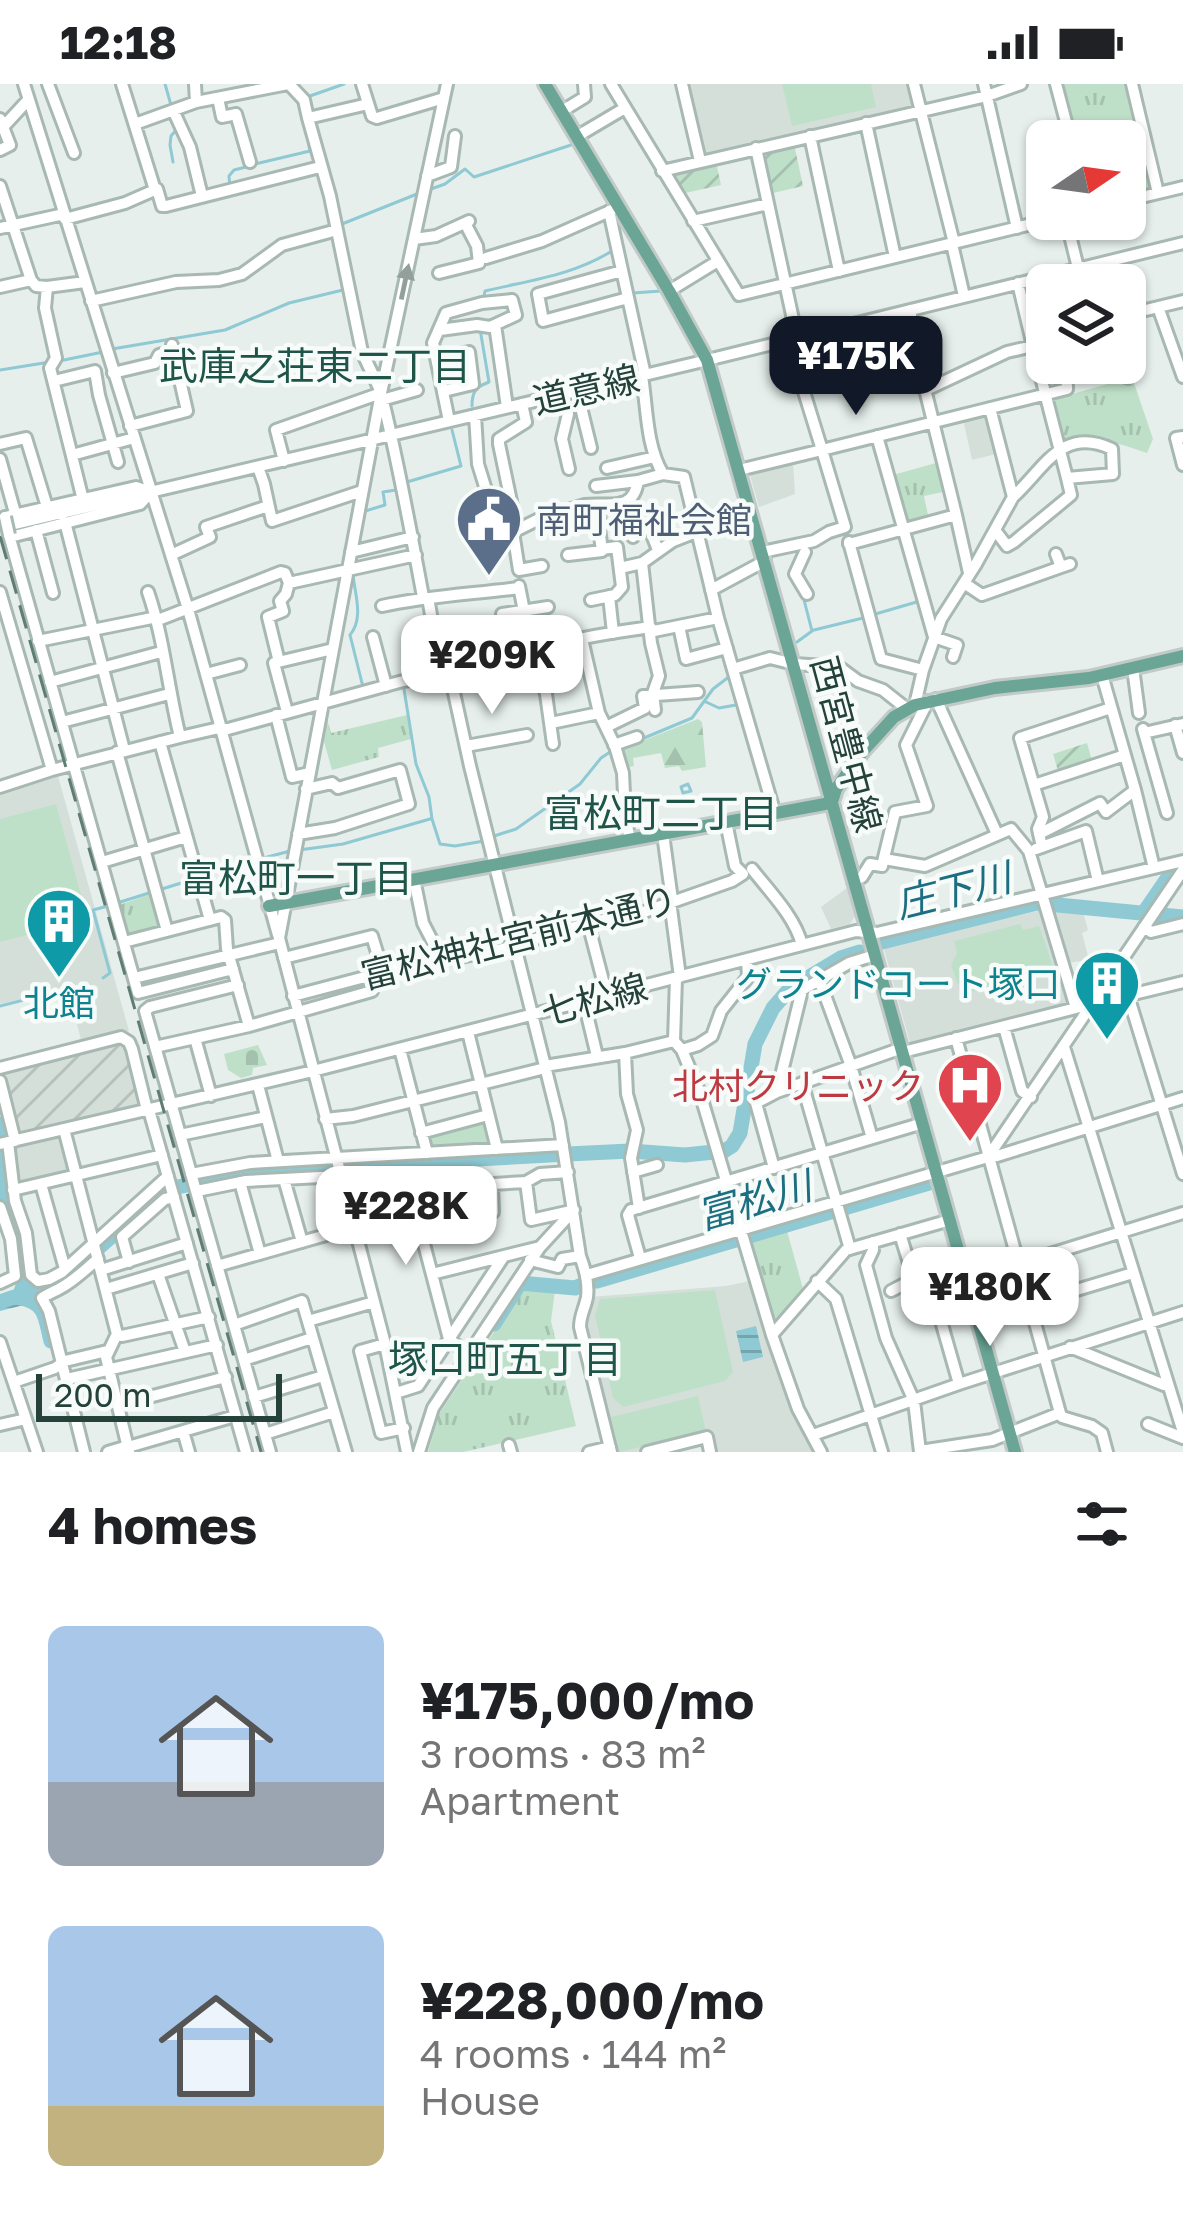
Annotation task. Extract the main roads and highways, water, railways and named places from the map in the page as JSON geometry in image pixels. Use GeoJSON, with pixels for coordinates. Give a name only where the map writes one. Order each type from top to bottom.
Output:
{"type":"FeatureCollection","features":[{"type":"Feature","properties":{"kind":"main road","name":"西宮豊中線"},"geometry":{"type":"LineString","coordinates":[[545,84],[614,209],[669,290],[707,360],[1015,1452]]}},
{"type":"Feature","properties":{"kind":"main road"},"geometry":{"type":"LineString","coordinates":[[269,907],[832,802],[863,751],[894,717],[921,703],[994,688],[1102,675],[1183,656]]}},
{"type":"Feature","properties":{"kind":"water"},"geometry":{"type":"Polygon","coordinates":[[[28,1276],[39,1294],[34,1305],[0,1311],[0,1298],[28,1276]]]}},
{"type":"Feature","properties":{"kind":"water"},"geometry":{"type":"Polygon","coordinates":[[[756,1326],[763,1357],[743,1362],[736,1331],[756,1326]]]}},
{"type":"Feature","properties":{"kind":"waterway"},"geometry":{"type":"LineString","coordinates":[[165,84],[171,105]]}},
{"type":"Feature","properties":{"kind":"waterway"},"geometry":{"type":"LineString","coordinates":[[307,97],[344,84]]}},
{"type":"Feature","properties":{"kind":"waterway"},"geometry":{"type":"LineString","coordinates":[[630,125],[688,221]]}},
{"type":"Feature","properties":{"kind":"waterway"},"geometry":{"type":"LineString","coordinates":[[173,162],[171,136],[178,128]]}},
{"type":"Feature","properties":{"kind":"waterway"},"geometry":{"type":"LineString","coordinates":[[255,164],[310,151],[308,139]]}},
{"type":"Feature","properties":{"kind":"waterway"},"geometry":{"type":"LineString","coordinates":[[431,189],[465,169],[474,177],[571,145]]}},
{"type":"Feature","properties":{"kind":"waterway"},"geometry":{"type":"LineString","coordinates":[[705,156],[736,148]]}},
{"type":"Feature","properties":{"kind":"waterway"},"geometry":{"type":"LineString","coordinates":[[664,164],[695,158]]}},
{"type":"Feature","properties":{"kind":"waterway"},"geometry":{"type":"LineString","coordinates":[[230,188],[229,176],[246,167]]}},
{"type":"Feature","properties":{"kind":"waterway"},"geometry":{"type":"LineString","coordinates":[[342,224],[422,192]]}},
{"type":"Feature","properties":{"kind":"waterway"},"geometry":{"type":"LineString","coordinates":[[694,231],[711,261]]}},
{"type":"Feature","properties":{"kind":"waterway"},"geometry":{"type":"LineString","coordinates":[[484,296],[485,291],[566,272],[612,251]]}},
{"type":"Feature","properties":{"kind":"waterway"},"geometry":{"type":"LineString","coordinates":[[112,349],[225,330],[289,303],[343,290]]}},
{"type":"Feature","properties":{"kind":"waterway"},"geometry":{"type":"LineString","coordinates":[[633,293],[661,291]]}},
{"type":"Feature","properties":{"kind":"waterway"},"geometry":{"type":"LineString","coordinates":[[472,406],[476,390],[489,382],[480,329]]}},
{"type":"Feature","properties":{"kind":"waterway"},"geometry":{"type":"LineString","coordinates":[[59,361],[103,352]]}},
{"type":"Feature","properties":{"kind":"waterway"},"geometry":{"type":"LineString","coordinates":[[0,370],[50,362]]}},
{"type":"Feature","properties":{"kind":"waterway"},"geometry":{"type":"LineString","coordinates":[[407,482],[461,466],[452,430]]}},
{"type":"Feature","properties":{"kind":"waterway"},"geometry":{"type":"LineString","coordinates":[[362,512],[385,505],[383,492],[396,490]]}},
{"type":"Feature","properties":{"kind":"waterway"},"geometry":{"type":"LineString","coordinates":[[353,575],[358,614],[350,635],[363,687]]}},
{"type":"Feature","properties":{"kind":"waterway"},"geometry":{"type":"LineString","coordinates":[[797,642],[812,631],[803,596]]}},
{"type":"Feature","properties":{"kind":"waterway"},"geometry":{"type":"LineString","coordinates":[[872,615],[920,601]]}},
{"type":"Feature","properties":{"kind":"waterway"},"geometry":{"type":"LineString","coordinates":[[814,630],[863,618]]}},
{"type":"Feature","properties":{"kind":"waterway"},"geometry":{"type":"LineString","coordinates":[[751,669],[770,663]]}},
{"type":"Feature","properties":{"kind":"waterway"},"geometry":{"type":"LineString","coordinates":[[644,738],[692,718],[713,689],[730,676]]}},
{"type":"Feature","properties":{"kind":"waterway"},"geometry":{"type":"LineString","coordinates":[[403,683],[416,764],[440,844],[484,841]]}},
{"type":"Feature","properties":{"kind":"waterway"},"geometry":{"type":"LineString","coordinates":[[706,702],[719,708],[736,705]]}},
{"type":"Feature","properties":{"kind":"waterway"},"geometry":{"type":"LineString","coordinates":[[491,837],[516,829],[580,784],[613,750]]}},
{"type":"Feature","properties":{"kind":"waterway"},"geometry":{"type":"LineString","coordinates":[[686,792],[681,787],[688,784],[691,791],[687,792]]}},
{"type":"Feature","properties":{"kind":"waterway"},"geometry":{"type":"LineString","coordinates":[[299,850],[343,844],[430,819]]}},
{"type":"Feature","properties":{"kind":"waterway"},"geometry":{"type":"LineString","coordinates":[[260,859],[290,851]]}},
{"type":"Feature","properties":{"kind":"waterway"},"geometry":{"type":"LineString","coordinates":[[203,876],[251,861]]}},
{"type":"Feature","properties":{"kind":"waterway","name":"富松川"},"geometry":{"type":"LineString","coordinates":[[1143,914],[1169,876]]}},
{"type":"Feature","properties":{"kind":"waterway"},"geometry":{"type":"LineString","coordinates":[[117,903],[194,879]]}},
{"type":"Feature","properties":{"kind":"waterway","name":"庄下川"},"geometry":{"type":"LineString","coordinates":[[882,942],[1037,903],[1183,917]]}},
{"type":"Feature","properties":{"kind":"waterway"},"geometry":{"type":"LineString","coordinates":[[103,978],[110,973],[93,910],[108,906]]}},
{"type":"Feature","properties":{"kind":"waterway","name":"庄下川"},"geometry":{"type":"LineString","coordinates":[[0,1302],[61,1281],[164,1190],[246,1172],[630,1151],[685,1155],[724,1151],[740,1133],[755,1044],[773,1008],[801,982],[860,952]]}},
{"type":"Feature","properties":{"kind":"waterway"},"geometry":{"type":"LineString","coordinates":[[0,1006],[63,990]]}},
{"type":"Feature","properties":{"kind":"waterway"},"geometry":{"type":"LineString","coordinates":[[0,1124],[5,1192],[24,1261],[19,1295]]}},
{"type":"Feature","properties":{"kind":"waterway","name":"富松川"},"geometry":{"type":"LineString","coordinates":[[597,1281],[929,1183]]}},
{"type":"Feature","properties":{"kind":"waterway","name":"富松川"},"geometry":{"type":"LineString","coordinates":[[494,1324],[520,1283],[582,1285]]}},
{"type":"Feature","properties":{"kind":"waterway","name":"富松川"},"geometry":{"type":"LineString","coordinates":[[20,1298],[40,1308],[51,1341]]}},
{"type":"Feature","properties":{"kind":"railway"},"geometry":{"type":"LineString","coordinates":[[0,536],[261,1452]]}},
{"type":"Feature","properties":{"kind":"place","name":"南町福祉会館"},"geometry":{"type":"Point","coordinates":[489,578]}},
{"type":"Feature","properties":{"kind":"place","name":"北館"},"geometry":{"type":"Point","coordinates":[59,980]}},
{"type":"Feature","properties":{"kind":"place","name":"グランドコート塚口"},"geometry":{"type":"Point","coordinates":[1107,1042]}},
{"type":"Feature","properties":{"kind":"place","name":"北村クリニック"},"geometry":{"type":"Point","coordinates":[970,1144]}},
{"type":"Feature","properties":{"kind":"district","name":"武庫之荘東二丁目"},"geometry":{"type":"Point","coordinates":[315,365]}},
{"type":"Feature","properties":{"kind":"district","name":"富松町二丁目"},"geometry":{"type":"Point","coordinates":[661,812]}},
{"type":"Feature","properties":{"kind":"district","name":"富松町一丁目"},"geometry":{"type":"Point","coordinates":[296,877]}},
{"type":"Feature","properties":{"kind":"district","name":"塚口町五丁目"},"geometry":{"type":"Point","coordinates":[505,1358]}}]}
